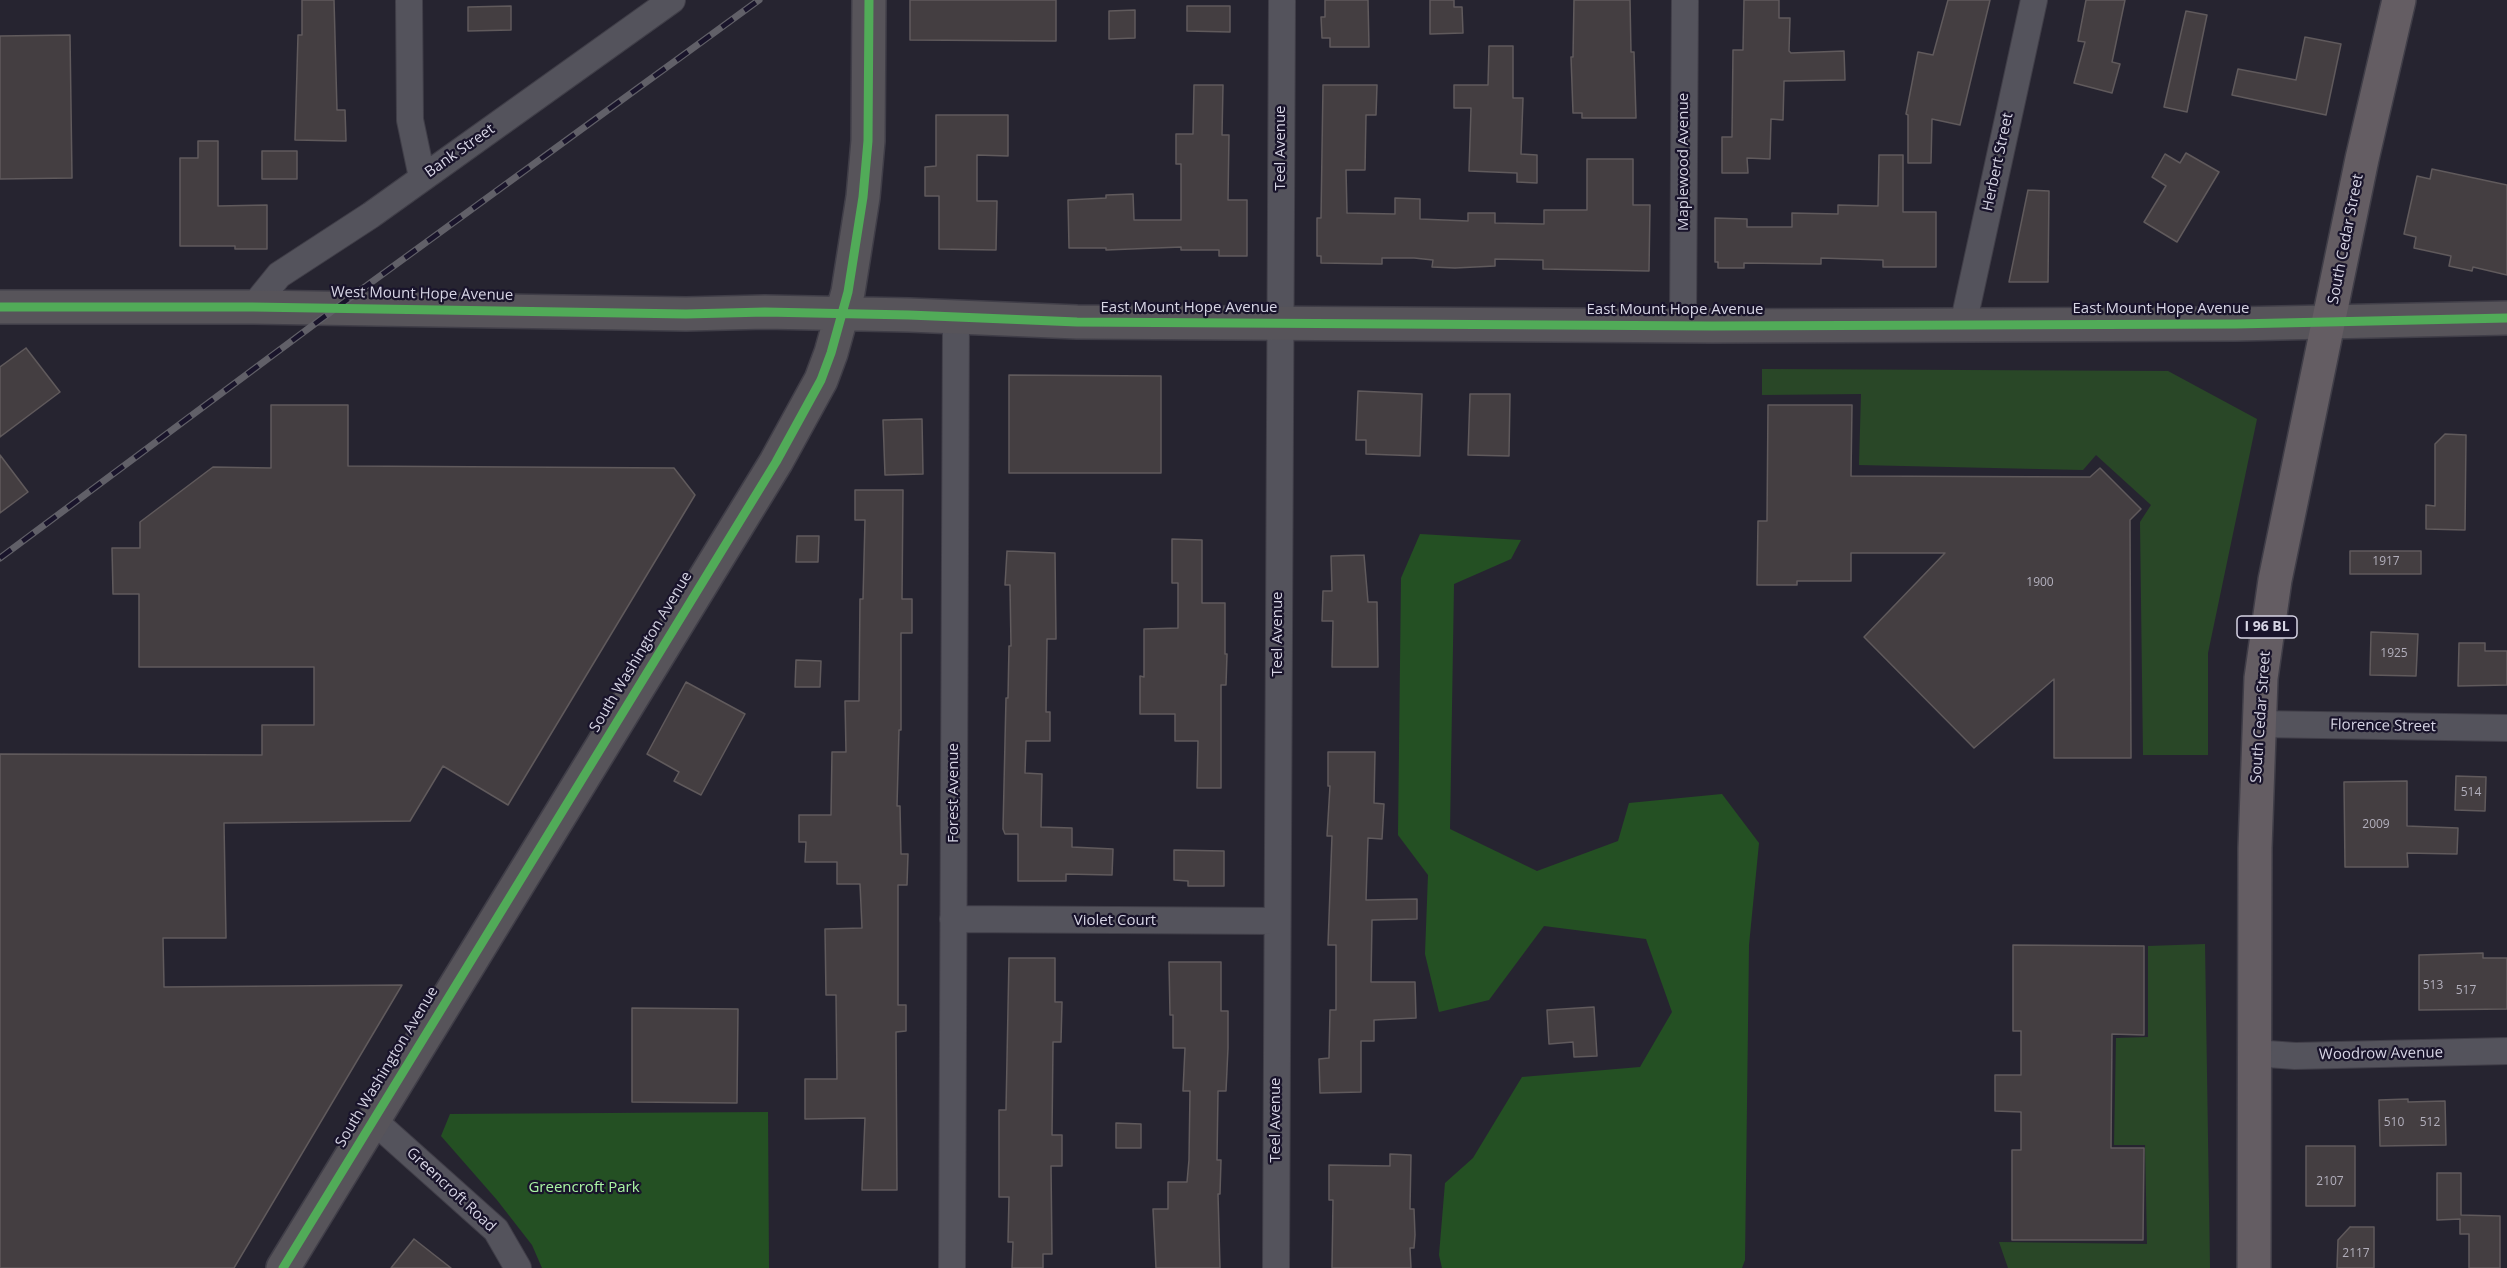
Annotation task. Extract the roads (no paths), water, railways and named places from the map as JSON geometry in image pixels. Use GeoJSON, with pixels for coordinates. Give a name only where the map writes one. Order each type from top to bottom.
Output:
{"type":"FeatureCollection","features":[{"type":"Feature","properties":{"kind":"main road","name":"South Cedar Street"},"geometry":{"type":"LineString","coordinates":[[2254,1268],[2254,881],[2261,678],[2275,580],[2362,159],[2399,0]]}},
{"type":"Feature","properties":{"kind":"street"},"geometry":{"type":"LineString","coordinates":[[409,0],[410,120],[422,177]]}},
{"type":"Feature","properties":{"kind":"street","name":"Bank Street"},"geometry":{"type":"LineString","coordinates":[[253,307],[279,275],[371,215],[672,0]]}},
{"type":"Feature","properties":{"kind":"street","name":"South Washington Avenue"},"geometry":{"type":"LineString","coordinates":[[282,1268],[776,462],[820,380],[843,314],[855,257],[866,164],[869,0]]}},
{"type":"Feature","properties":{"kind":"street","name":"Teel Avenue"},"geometry":{"type":"LineString","coordinates":[[1276,1268],[1282,0]]}},
{"type":"Feature","properties":{"kind":"street","name":"Maplewood Avenue"},"geometry":{"type":"LineString","coordinates":[[1683,325],[1685,0]]}},
{"type":"Feature","properties":{"kind":"street","name":"Herbert Street"},"geometry":{"type":"LineString","coordinates":[[1963,325],[2034,0]]}},
{"type":"Feature","properties":{"kind":"street","name":"West Mount Hope Avenue"},"geometry":{"type":"LineString","coordinates":[[0,307],[253,307],[843,314]]}},
{"type":"Feature","properties":{"kind":"street","name":"East Mount Hope Avenue"},"geometry":{"type":"LineString","coordinates":[[843,314],[1077,322],[1683,325],[1963,325],[2507,318]]}},
{"type":"Feature","properties":{"kind":"street","name":"Forest Avenue"},"geometry":{"type":"LineString","coordinates":[[952,1268],[956,318]]}},
{"type":"Feature","properties":{"kind":"street","name":"Florence Street"},"geometry":{"type":"LineString","coordinates":[[2258,724],[2507,728]]}},
{"type":"Feature","properties":{"kind":"street","name":"Violet Court"},"geometry":{"type":"LineString","coordinates":[[953,920],[1276,921]]}},
{"type":"Feature","properties":{"kind":"street","name":"Woodrow Avenue"},"geometry":{"type":"LineString","coordinates":[[2254,1053],[2295,1056],[2507,1051]]}},
{"type":"Feature","properties":{"kind":"street","name":"Greencroft Road"},"geometry":{"type":"LineString","coordinates":[[373,1120],[496,1230],[518,1268]]}},
{"type":"Feature","properties":{"kind":"railway"},"geometry":{"type":"LineString","coordinates":[[0,558],[336,308],[759,0]]}},
{"type":"Feature","properties":{"kind":"park label","name":"Greencroft Park"},"geometry":{"type":"Point","coordinates":[584,1188]}}]}
